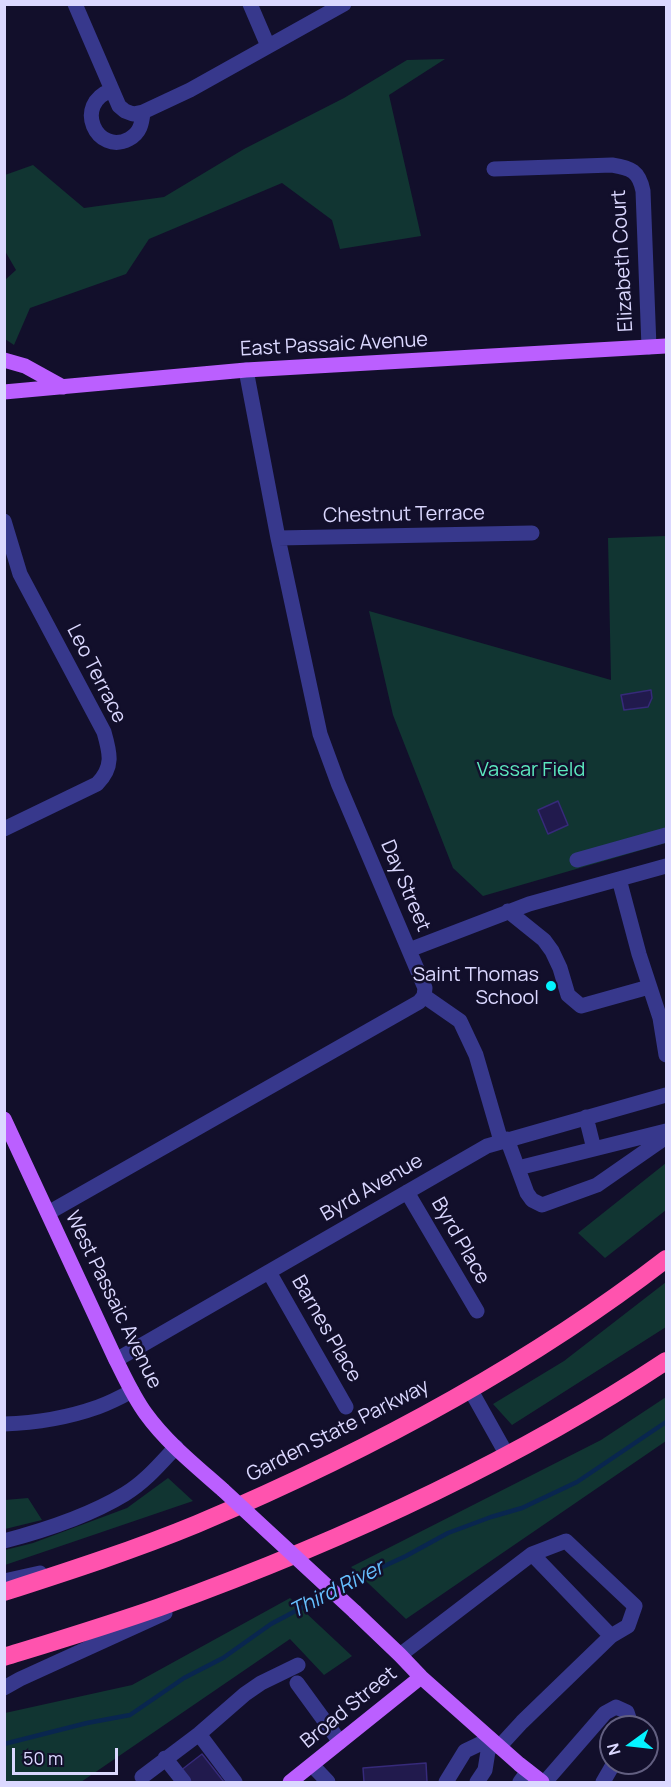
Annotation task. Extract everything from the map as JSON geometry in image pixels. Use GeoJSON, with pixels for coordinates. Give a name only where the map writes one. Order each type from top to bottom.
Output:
{"type":"FeatureCollection","features":[{"type":"Feature","properties":{"kind":"highway","name":"Garden State Parkway"},"geometry":{"type":"LineString","coordinates":[[4,1593],[99,1561],[196,1524],[291,1482],[384,1436],[470,1389],[563,1332],[649,1272],[666,1257]]}},
{"type":"Feature","properties":{"kind":"highway"},"geometry":{"type":"LineString","coordinates":[[4,1657],[158,1608],[345,1535],[507,1455],[578,1416],[666,1361]]}},
{"type":"Feature","properties":{"kind":"main road","name":"East Passaic Avenue"},"geometry":{"type":"LineString","coordinates":[[4,392],[246,370],[666,346]]}},
{"type":"Feature","properties":{"kind":"main road"},"geometry":{"type":"LineString","coordinates":[[4,360],[25,366],[63,387]]}},
{"type":"Feature","properties":{"kind":"main road","name":"West Passaic Avenue"},"geometry":{"type":"LineString","coordinates":[[4,1119],[116,1360],[145,1413],[176,1447],[421,1677]]}},
{"type":"Feature","properties":{"kind":"main road","name":"Broad Street"},"geometry":{"type":"LineString","coordinates":[[290,1782],[421,1677],[495,1743],[524,1777],[544,1782]]}},
{"type":"Feature","properties":{"kind":"street"},"geometry":{"type":"LineString","coordinates":[[75,4],[119,106],[134,114],[190,90],[344,4]]}},
{"type":"Feature","properties":{"kind":"street"},"geometry":{"type":"LineString","coordinates":[[250,4],[268,46]]}},
{"type":"Feature","properties":{"kind":"street"},"geometry":{"type":"LineString","coordinates":[[112,90],[98,98],[91,112],[93,128],[105,140],[118,142],[134,136],[142,123],[143,112]]}},
{"type":"Feature","properties":{"kind":"street","name":"Elizabeth Court"},"geometry":{"type":"LineString","coordinates":[[494,169],[612,165],[627,167],[635,173],[641,181],[643,191],[649,347]]}},
{"type":"Feature","properties":{"kind":"street","name":"Day Street"},"geometry":{"type":"LineString","coordinates":[[246,370],[278,538],[320,734],[338,783],[425,988],[424,996]]}},
{"type":"Feature","properties":{"kind":"street","name":"Leo Terrace"},"geometry":{"type":"LineString","coordinates":[[4,521],[20,573],[104,732],[109,763],[105,776],[97,784],[4,830]]}},
{"type":"Feature","properties":{"kind":"street","name":"Chestnut Terrace"},"geometry":{"type":"LineString","coordinates":[[278,538],[531,533]]}},
{"type":"Feature","properties":{"kind":"street"},"geometry":{"type":"LineString","coordinates":[[577,860],[666,836]]}},
{"type":"Feature","properties":{"kind":"street"},"geometry":{"type":"LineString","coordinates":[[409,950],[508,911],[666,866]]}},
{"type":"Feature","properties":{"kind":"street"},"geometry":{"type":"LineString","coordinates":[[619,879],[660,1018],[666,1055]]}},
{"type":"Feature","properties":{"kind":"street"},"geometry":{"type":"LineString","coordinates":[[508,911],[552,951],[568,995],[581,1006],[650,987]]}},
{"type":"Feature","properties":{"kind":"street"},"geometry":{"type":"LineString","coordinates":[[48,1213],[419,1002],[424,996],[460,1022],[476,1055],[504,1140],[532,1200],[542,1205],[597,1185],[666,1137]]}},
{"type":"Feature","properties":{"kind":"street","name":"Byrd Avenue"},"geometry":{"type":"LineString","coordinates":[[116,1360],[488,1146],[666,1095]]}},
{"type":"Feature","properties":{"kind":"street"},"geometry":{"type":"LineString","coordinates":[[586,1117],[594,1149]]}},
{"type":"Feature","properties":{"kind":"street"},"geometry":{"type":"LineString","coordinates":[[518,1168],[666,1131]]}},
{"type":"Feature","properties":{"kind":"street","name":"Byrd Place"},"geometry":{"type":"LineString","coordinates":[[407,1192],[477,1311]]}},
{"type":"Feature","properties":{"kind":"street","name":"Barnes Place"},"geometry":{"type":"LineString","coordinates":[[269,1272],[346,1407]]}},
{"type":"Feature","properties":{"kind":"street"},"geometry":{"type":"LineString","coordinates":[[470,1389],[507,1455]]}},
{"type":"Feature","properties":{"kind":"street"},"geometry":{"type":"LineString","coordinates":[[4,1424],[32,1423],[69,1416],[99,1407],[132,1391]]}},
{"type":"Feature","properties":{"kind":"street"},"geometry":{"type":"LineString","coordinates":[[4,1541],[63,1523],[126,1494],[151,1474],[176,1447]]}},
{"type":"Feature","properties":{"kind":"street"},"geometry":{"type":"LineString","coordinates":[[400,1655],[532,1554],[566,1541],[634,1605],[628,1626],[611,1636],[522,1722],[495,1743],[465,1751],[446,1782]]}},
{"type":"Feature","properties":{"kind":"street"},"geometry":{"type":"LineString","coordinates":[[532,1554],[611,1636]]}},
{"type":"Feature","properties":{"kind":"street"},"geometry":{"type":"LineString","coordinates":[[4,1581],[99,1561]]}},
{"type":"Feature","properties":{"kind":"street"},"geometry":{"type":"LineString","coordinates":[[4,1688],[255,1571]]}},
{"type":"Feature","properties":{"kind":"street"},"geometry":{"type":"LineString","coordinates":[[142,1777],[199,1734],[245,1694],[261,1683],[298,1665]]}},
{"type":"Feature","properties":{"kind":"street"},"geometry":{"type":"LineString","coordinates":[[297,1683],[340,1742]]}},
{"type":"Feature","properties":{"kind":"street"},"geometry":{"type":"LineString","coordinates":[[603,1715],[616,1707],[627,1712],[628,1715]]}},
{"type":"Feature","properties":{"kind":"street"},"geometry":{"type":"LineString","coordinates":[[544,1782],[599,1720]]}},
{"type":"Feature","properties":{"kind":"street"},"geometry":{"type":"LineString","coordinates":[[199,1734],[235,1782]]}},
{"type":"Feature","properties":{"kind":"street"},"geometry":{"type":"LineString","coordinates":[[477,1782],[485,1770],[495,1743]]}},
{"type":"Feature","properties":{"kind":"street"},"geometry":{"type":"LineString","coordinates":[[165,1758],[184,1782]]}},
{"type":"Feature","properties":{"kind":"street"},"geometry":{"type":"LineString","coordinates":[[312,1765],[328,1782]]}},
{"type":"Feature","properties":{"kind":"green space"},"geometry":{"type":"Polygon","coordinates":[[[445,59],[389,95],[421,236],[340,249],[332,220],[282,183],[149,239],[126,274],[30,308],[14,345],[5,339],[5,280],[16,270],[5,251],[5,175],[33,165],[84,208],[164,197],[244,149],[344,98],[407,60],[445,59]]]}},
{"type":"Feature","properties":{"kind":"green space","name":"Vassar Field"},"geometry":{"type":"Polygon","coordinates":[[[666,536],[666,843],[483,896],[453,868],[393,715],[369,611],[611,680],[608,538],[666,536]]]}},
{"type":"Feature","properties":{"kind":"green space"},"geometry":{"type":"Polygon","coordinates":[[[666,1163],[666,1210],[605,1258],[578,1233],[666,1163]]]}},
{"type":"Feature","properties":{"kind":"green space"},"geometry":{"type":"Polygon","coordinates":[[[666,1282],[666,1327],[512,1425],[493,1404],[564,1361],[666,1282]]]}},
{"type":"Feature","properties":{"kind":"green space"},"geometry":{"type":"Polygon","coordinates":[[[666,1397],[666,1441],[406,1619],[351,1567],[601,1440],[666,1397]]]}},
{"type":"Feature","properties":{"kind":"green space"},"geometry":{"type":"Polygon","coordinates":[[[168,1478],[193,1501],[5,1565],[5,1550],[33,1543],[127,1508],[168,1478]]]}},
{"type":"Feature","properties":{"kind":"green space"},"geometry":{"type":"Polygon","coordinates":[[[28,1498],[42,1520],[5,1529],[5,1500],[28,1498]]]}},
{"type":"Feature","properties":{"kind":"green space"},"geometry":{"type":"Polygon","coordinates":[[[290,1598],[352,1656],[324,1675],[290,1639],[81,1782],[5,1782],[5,1713],[132,1685],[290,1598]]]}},
{"type":"Feature","properties":{"kind":"building"},"geometry":{"type":"Polygon","coordinates":[[[651,690],[652,698],[648,707],[624,710],[621,695],[651,690]]]}},
{"type":"Feature","properties":{"kind":"building"},"geometry":{"type":"Polygon","coordinates":[[[558,801],[568,825],[548,834],[538,810],[558,801]]]}},
{"type":"Feature","properties":{"kind":"building"},"geometry":{"type":"Polygon","coordinates":[[[202,1754],[224,1782],[189,1782],[180,1771],[202,1754]]]}},
{"type":"Feature","properties":{"kind":"building"},"geometry":{"type":"Polygon","coordinates":[[[426,1763],[427,1782],[364,1782],[363,1768],[426,1763]]]}},
{"type":"Feature","properties":{"kind":"waterway","name":"Third River"},"geometry":{"type":"LineString","coordinates":[[4,1744],[87,1723],[130,1715],[184,1678],[223,1658],[271,1624],[448,1533],[522,1508],[577,1482],[666,1422]]}},
{"type":"Feature","properties":{"kind":"place","name":"Saint Thomas School"},"geometry":{"type":"Point","coordinates":[551,986]}}]}
